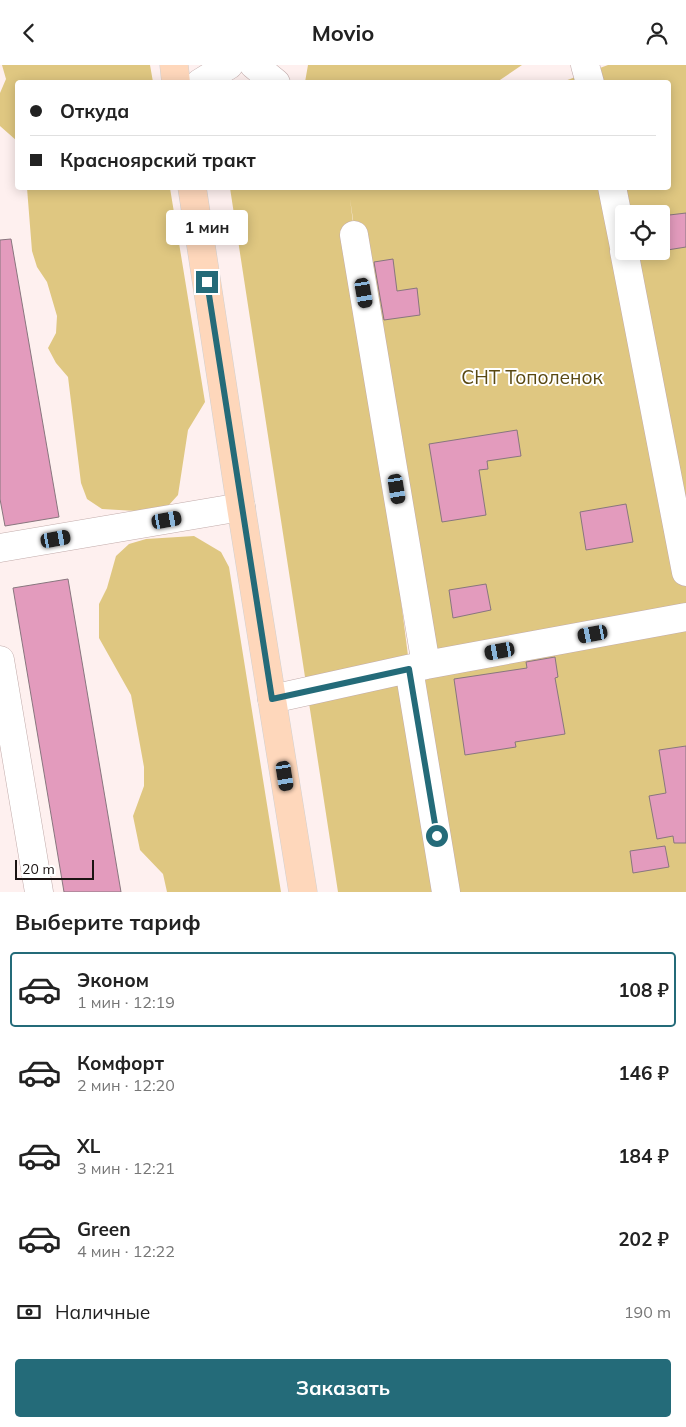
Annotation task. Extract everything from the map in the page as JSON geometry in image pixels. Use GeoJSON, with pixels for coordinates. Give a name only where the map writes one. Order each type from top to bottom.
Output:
{"type":"FeatureCollection","features":[{"type":"Feature","properties":{"kind":"main road"},"geometry":{"type":"LineString","coordinates":[[174,65],[176,80]]}},
{"type":"Feature","properties":{"kind":"main road"},"geometry":{"type":"LineString","coordinates":[[192,190],[241,507],[304,892]]}},
{"type":"Feature","properties":{"kind":"lane"},"geometry":{"type":"LineString","coordinates":[[205,80],[229,65]]}},
{"type":"Feature","properties":{"kind":"lane"},"geometry":{"type":"LineString","coordinates":[[254,65],[272,80]]}},
{"type":"Feature","properties":{"kind":"lane"},"geometry":{"type":"LineString","coordinates":[[585,65],[589,80]]}},
{"type":"Feature","properties":{"kind":"lane"},"geometry":{"type":"LineString","coordinates":[[613,190],[616,205]]}},
{"type":"Feature","properties":{"kind":"lane"},"geometry":{"type":"LineString","coordinates":[[354,235],[418,667],[446,892]]}},
{"type":"Feature","properties":{"kind":"lane"},"geometry":{"type":"LineString","coordinates":[[626,260],[686,572]]}},
{"type":"Feature","properties":{"kind":"lane"},"geometry":{"type":"LineString","coordinates":[[0,548],[241,507]]}},
{"type":"Feature","properties":{"kind":"lane"},"geometry":{"type":"LineString","coordinates":[[272,699],[418,667],[686,617]]}},
{"type":"Feature","properties":{"kind":"lane"},"geometry":{"type":"LineString","coordinates":[[0,660],[40,892]]}},
{"type":"Feature","properties":{"kind":"green space"},"geometry":{"type":"Polygon","coordinates":[[[2,65],[150,65],[153,80],[15,80],[15,139],[0,126],[0,93],[6,79],[2,65]]]}},
{"type":"Feature","properties":{"kind":"green space"},"geometry":{"type":"Polygon","coordinates":[[[308,65],[522,65],[500,80],[305,80],[308,65]]]}},
{"type":"Feature","properties":{"kind":"green space","name":"СНТ Тополенок"},"geometry":{"type":"Polygon","coordinates":[[[608,65],[686,65],[686,892],[453,892],[350,199],[438,892],[338,892],[230,190],[671,190],[671,80],[567,80],[608,65]]]}},
{"type":"Feature","properties":{"kind":"green space"},"geometry":{"type":"Polygon","coordinates":[[[27,190],[170,190],[205,402],[188,430],[178,495],[168,506],[153,512],[102,509],[87,499],[81,483],[68,377],[56,363],[48,348],[56,333],[57,316],[47,282],[37,267],[32,251],[27,190]]]}},
{"type":"Feature","properties":{"kind":"green space"},"geometry":{"type":"Polygon","coordinates":[[[194,536],[221,552],[229,567],[281,892],[167,892],[163,874],[140,850],[133,816],[144,786],[144,767],[131,695],[99,638],[99,604],[107,588],[116,556],[129,544],[146,539],[194,536]]]}},
{"type":"Feature","properties":{"kind":"building"},"geometry":{"type":"Polygon","coordinates":[[[686,213],[686,247],[670,250],[670,215],[686,213]]]}},
{"type":"Feature","properties":{"kind":"building"},"geometry":{"type":"Polygon","coordinates":[[[11,239],[59,517],[5,526],[0,499],[0,240],[11,239]]]}},
{"type":"Feature","properties":{"kind":"building"},"geometry":{"type":"Polygon","coordinates":[[[393,259],[397,291],[417,288],[420,315],[384,320],[374,262],[393,259]]]}},
{"type":"Feature","properties":{"kind":"building"},"geometry":{"type":"Polygon","coordinates":[[[517,430],[521,456],[487,461],[488,469],[479,470],[486,515],[442,522],[429,444],[517,430]]]}},
{"type":"Feature","properties":{"kind":"building"},"geometry":{"type":"Polygon","coordinates":[[[626,504],[633,542],[586,550],[580,512],[626,504]]]}},
{"type":"Feature","properties":{"kind":"building"},"geometry":{"type":"Polygon","coordinates":[[[68,579],[121,892],[64,892],[13,588],[68,579]]]}},
{"type":"Feature","properties":{"kind":"building"},"geometry":{"type":"Polygon","coordinates":[[[486,584],[491,610],[453,618],[449,590],[486,584]]]}},
{"type":"Feature","properties":{"kind":"building"},"geometry":{"type":"Polygon","coordinates":[[[555,657],[558,677],[555,678],[565,734],[515,742],[516,747],[465,755],[454,679],[527,668],[526,662],[555,657]]]}},
{"type":"Feature","properties":{"kind":"building"},"geometry":{"type":"Polygon","coordinates":[[[686,746],[686,843],[674,843],[673,836],[657,839],[649,796],[666,793],[659,750],[686,746]]]}},
{"type":"Feature","properties":{"kind":"building"},"geometry":{"type":"Polygon","coordinates":[[[665,846],[669,867],[633,873],[630,851],[665,846]]]}},
{"type":"Feature","properties":{"kind":"route"},"geometry":{"type":"LineString","coordinates":[[207,282],[272,699],[409,669],[437,836]]}}]}
